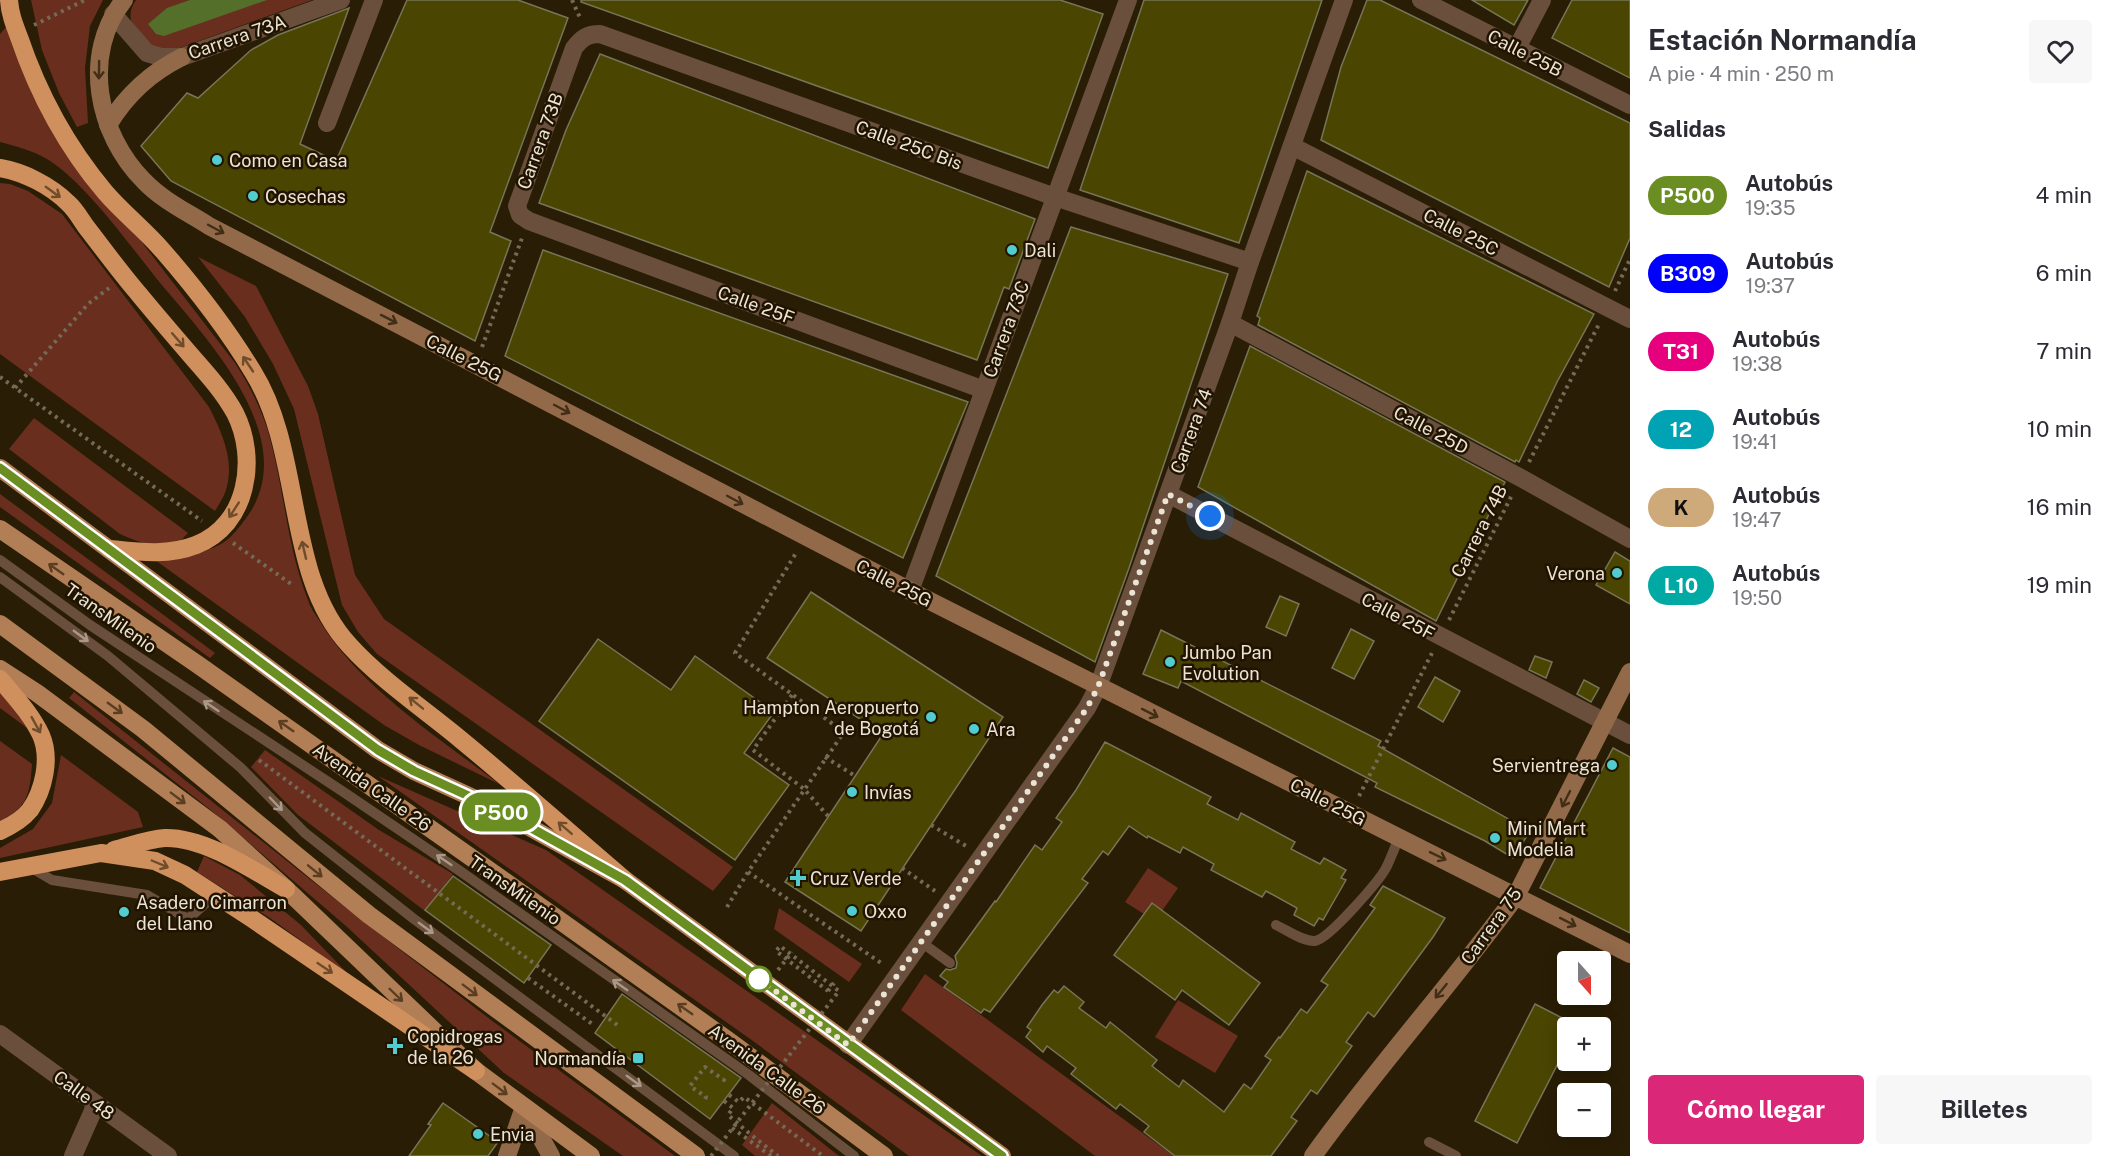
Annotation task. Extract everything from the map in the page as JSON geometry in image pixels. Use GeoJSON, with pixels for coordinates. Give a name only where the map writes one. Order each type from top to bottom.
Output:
{"type":"FeatureCollection","features":[{"type":"Feature","properties":{"kind":"highway"},"geometry":{"type":"LineString","coordinates":[[9,0],[10,15],[25,56],[43,96],[69,142],[105,192],[162,249],[201,298],[255,374],[273,413],[282,442],[304,554],[315,587],[334,627],[350,646],[378,672],[502,773],[625,880]]}},
{"type":"Feature","properties":{"kind":"highway"},"geometry":{"type":"LineString","coordinates":[[0,168],[14,170],[40,183],[68,203],[124,277],[219,388],[235,413],[243,432],[248,467],[245,489],[236,510],[218,532],[196,545],[171,551],[151,553],[110,549]]}},
{"type":"Feature","properties":{"kind":"highway"},"geometry":{"type":"LineString","coordinates":[[0,679],[32,718],[42,738],[46,755],[40,792],[29,811],[15,824],[0,831]]}},
{"type":"Feature","properties":{"kind":"highway"},"geometry":{"type":"LineString","coordinates":[[0,872],[101,853],[164,838],[196,843],[286,889]]}},
{"type":"Feature","properties":{"kind":"highway"},"geometry":{"type":"LineString","coordinates":[[101,853],[155,861],[185,875],[476,1071]]}},
{"type":"Feature","properties":{"kind":"main road","name":"Avenida Calle 26"},"geometry":{"type":"LineString","coordinates":[[0,468],[378,750],[414,771],[495,808],[625,880],[1002,1156]]}},
{"type":"Feature","properties":{"kind":"main road","name":"Avenida Calle 26"},"geometry":{"type":"LineString","coordinates":[[1,530],[460,849],[739,1048],[884,1156]]}},
{"type":"Feature","properties":{"kind":"main road"},"geometry":{"type":"LineString","coordinates":[[0,624],[143,729],[369,915],[696,1156]]}},
{"type":"Feature","properties":{"kind":"main road"},"geometry":{"type":"LineString","coordinates":[[0,669],[37,693],[220,829],[476,1071],[591,1156]]}},
{"type":"Feature","properties":{"kind":"street","name":"Carrera 73A"},"geometry":{"type":"LineString","coordinates":[[118,7],[147,52],[161,57],[182,57],[341,0]]}},
{"type":"Feature","properties":{"kind":"street"},"geometry":{"type":"LineString","coordinates":[[327,123],[374,0]]}},
{"type":"Feature","properties":{"kind":"street","name":"Carrera 74"},"geometry":{"type":"LineString","coordinates":[[848,1045],[1087,708],[1098,687],[1344,0]]}},
{"type":"Feature","properties":{"kind":"street","name":"Calle 25B"},"geometry":{"type":"LineString","coordinates":[[1421,0],[1630,105]]}},
{"type":"Feature","properties":{"kind":"street"},"geometry":{"type":"LineString","coordinates":[[1517,48],[1542,0]]}},
{"type":"Feature","properties":{"kind":"street","name":"Carrera 73C"},"geometry":{"type":"LineString","coordinates":[[910,591],[1055,197],[1121,2]]}},
{"type":"Feature","properties":{"kind":"street","name":"Calle 25G"},"geometry":{"type":"LineString","coordinates":[[118,7],[102,42],[99,68],[99,93],[108,125],[119,148],[144,181],[166,199],[209,226],[910,591],[1630,954]]}},
{"type":"Feature","properties":{"kind":"street","name":"Calle 25C Bis"},"geometry":{"type":"LineString","coordinates":[[574,48],[588,34],[600,34],[1055,197],[1250,262]]}},
{"type":"Feature","properties":{"kind":"street","name":"Carrera 73B"},"geometry":{"type":"LineString","coordinates":[[529,221],[520,215],[517,206],[574,48]]}},
{"type":"Feature","properties":{"kind":"street"},"geometry":{"type":"LineString","coordinates":[[108,125],[123,102],[144,80],[160,68],[182,57]]}},
{"type":"Feature","properties":{"kind":"street","name":"Calle 25C"},"geometry":{"type":"LineString","coordinates":[[1292,146],[1630,319]]}},
{"type":"Feature","properties":{"kind":"street","name":"Calle 25F"},"geometry":{"type":"LineString","coordinates":[[529,221],[984,390]]}},
{"type":"Feature","properties":{"kind":"street","name":"Calle 25D"},"geometry":{"type":"LineString","coordinates":[[1230,323],[1630,538]]}},
{"type":"Feature","properties":{"kind":"street","name":"Calle 25F"},"geometry":{"type":"LineString","coordinates":[[1168,494],[1440,638],[1630,735]]}},
{"type":"Feature","properties":{"kind":"street","name":"Carrera 75"},"geometry":{"type":"LineString","coordinates":[[1313,1156],[1356,1097],[1494,927],[1516,896],[1630,672]]}},
{"type":"Feature","properties":{"kind":"street","name":"Calle 48"},"geometry":{"type":"LineString","coordinates":[[0,1034],[168,1156]]}},
{"type":"Feature","properties":{"kind":"street"},"geometry":{"type":"LineString","coordinates":[[74,1156],[96,1104]]}},
{"type":"Feature","properties":{"kind":"street"},"geometry":{"type":"LineString","coordinates":[[507,1156],[524,1107]]}},
{"type":"Feature","properties":{"kind":"street"},"geometry":{"type":"LineString","coordinates":[[524,1107],[551,1156]]}},
{"type":"Feature","properties":{"kind":"lane","name":"TransMilenio"},"geometry":{"type":"LineString","coordinates":[[0,560],[90,625],[460,871],[748,1075],[854,1156]]}},
{"type":"Feature","properties":{"kind":"lane","name":"TransMilenio"},"geometry":{"type":"LineString","coordinates":[[0,577],[108,656],[223,752],[314,841],[414,919],[734,1156]]}},
{"type":"Feature","properties":{"kind":"lane"},"geometry":{"type":"LineString","coordinates":[[1276,925],[1306,940],[1316,941],[1324,937],[1336,927],[1386,869],[1399,837]]}},
{"type":"Feature","properties":{"kind":"lane"},"geometry":{"type":"LineString","coordinates":[[30,866],[52,880],[147,895],[188,919],[215,895]]}},
{"type":"Feature","properties":{"kind":"lane"},"geometry":{"type":"LineString","coordinates":[[921,942],[950,963]]}},
{"type":"Feature","properties":{"kind":"lane"},"geometry":{"type":"LineString","coordinates":[[1429,1142],[1456,1156]]}},
{"type":"Feature","properties":{"kind":"path"},"geometry":{"type":"LineString","coordinates":[[31,26],[85,0]]}},
{"type":"Feature","properties":{"kind":"path"},"geometry":{"type":"LineString","coordinates":[[476,364],[529,221]]}},
{"type":"Feature","properties":{"kind":"path","name":"Carrera 74B"},"geometry":{"type":"LineString","coordinates":[[1350,813],[1608,307],[1630,259]]}},
{"type":"Feature","properties":{"kind":"path"},"geometry":{"type":"LineString","coordinates":[[15,388],[88,304],[124,277]]}},
{"type":"Feature","properties":{"kind":"path"},"geometry":{"type":"LineString","coordinates":[[0,377],[294,586]]}},
{"type":"Feature","properties":{"kind":"path"},"geometry":{"type":"LineString","coordinates":[[727,907],[748,872],[844,732],[735,653],[806,537]]}},
{"type":"Feature","properties":{"kind":"path"},"geometry":{"type":"LineString","coordinates":[[792,695],[753,750],[804,789],[828,816]]}},
{"type":"Feature","properties":{"kind":"path"},"geometry":{"type":"LineString","coordinates":[[825,758],[855,776]]}},
{"type":"Feature","properties":{"kind":"path"},"geometry":{"type":"LineString","coordinates":[[259,760],[620,1027]]}},
{"type":"Feature","properties":{"kind":"path"},"geometry":{"type":"LineString","coordinates":[[932,825],[982,856]]}},
{"type":"Feature","properties":{"kind":"path"},"geometry":{"type":"LineString","coordinates":[[903,868],[950,901]]}},
{"type":"Feature","properties":{"kind":"path"},"geometry":{"type":"LineString","coordinates":[[748,872],[898,974]]}},
{"type":"Feature","properties":{"kind":"path"},"geometry":{"type":"LineString","coordinates":[[711,1156],[838,991],[780,946],[776,951],[828,991],[834,983]]}},
{"type":"Feature","properties":{"kind":"path"},"geometry":{"type":"LineString","coordinates":[[528,978],[595,1026]]}},
{"type":"Feature","properties":{"kind":"path"},"geometry":{"type":"LineString","coordinates":[[705,1099],[706,1097],[690,1086],[705,1067],[724,1080],[725,1078]]}},
{"type":"Feature","properties":{"kind":"path"},"geometry":{"type":"LineString","coordinates":[[729,1095],[739,1102],[744,1098],[823,1156]]}},
{"type":"Feature","properties":{"kind":"path"},"geometry":{"type":"LineString","coordinates":[[724,1101],[733,1108],[728,1115],[778,1156]]}},
{"type":"Feature","properties":{"kind":"path"},"geometry":{"type":"LineString","coordinates":[[732,1128],[771,1156]]}},
{"type":"Feature","properties":{"kind":"shaded area"},"geometry":{"type":"Polygon","coordinates":[[[31,0],[103,0],[90,26],[85,68],[88,123],[77,127],[59,93],[42,50],[31,0]]]}},
{"type":"Feature","properties":{"kind":"shaded area"},"geometry":{"type":"Polygon","coordinates":[[[136,0],[312,0],[166,53],[143,40],[132,25],[132,9],[136,0]]]}},
{"type":"Feature","properties":{"kind":"shaded area"},"geometry":{"type":"Polygon","coordinates":[[[190,0],[267,0],[164,36],[156,34],[148,24],[167,8],[190,0]]]}},
{"type":"Feature","properties":{"kind":"shaded area"},"geometry":{"type":"Polygon","coordinates":[[[7,26],[60,136],[235,363],[249,386],[267,428],[295,558],[309,603],[316,615],[336,645],[378,689],[426,729],[499,784],[419,745],[384,725],[155,560],[189,555],[213,548],[229,538],[249,514],[262,484],[263,453],[256,422],[242,391],[223,361],[92,199],[77,183],[47,159],[0,142],[0,34],[7,26]]]}},
{"type":"Feature","properties":{"kind":"shaded area"},"geometry":{"type":"Polygon","coordinates":[[[0,183],[28,191],[62,214],[209,407],[226,447],[229,468],[226,490],[215,511],[0,354],[0,183]]]}},
{"type":"Feature","properties":{"kind":"shaded area"},"geometry":{"type":"Polygon","coordinates":[[[198,257],[256,286],[308,386],[318,414],[355,575],[384,619],[733,867],[713,891],[377,654],[358,632],[342,605],[294,409],[273,364],[245,317],[198,257]]]}},
{"type":"Feature","properties":{"kind":"shaded area"},"geometry":{"type":"Polygon","coordinates":[[[34,418],[188,533],[177,543],[163,546],[140,542],[120,534],[9,449],[34,418]]]}},
{"type":"Feature","properties":{"kind":"shaded area"},"geometry":{"type":"Polygon","coordinates":[[[0,494],[215,653],[210,658],[0,507],[0,494]]]}},
{"type":"Feature","properties":{"kind":"shaded area"},"geometry":{"type":"Polygon","coordinates":[[[0,692],[18,713],[27,728],[0,708],[0,692]]]}},
{"type":"Feature","properties":{"kind":"shaded area"},"geometry":{"type":"Polygon","coordinates":[[[74,692],[491,1020],[675,1156],[623,1156],[504,1073],[346,926],[212,811],[69,698],[74,692]]]}},
{"type":"Feature","properties":{"kind":"shaded area"},"geometry":{"type":"Polygon","coordinates":[[[0,741],[32,764],[26,798],[17,811],[0,821],[0,741]]]}},
{"type":"Feature","properties":{"kind":"shaded area"},"geometry":{"type":"Polygon","coordinates":[[[265,750],[379,830],[453,874],[425,911],[298,815],[251,767],[265,750]]]}},
{"type":"Feature","properties":{"kind":"shaded area"},"geometry":{"type":"Polygon","coordinates":[[[61,755],[138,812],[143,827],[0,858],[0,848],[33,829],[52,803],[61,755]]]}},
{"type":"Feature","properties":{"kind":"shaded area"},"geometry":{"type":"Polygon","coordinates":[[[378,776],[546,850],[982,1156],[909,1156],[753,1041],[378,776]]]}},
{"type":"Feature","properties":{"kind":"shaded area"},"geometry":{"type":"Polygon","coordinates":[[[204,856],[240,875],[301,925],[350,976],[270,918],[197,872],[204,856]]]}},
{"type":"Feature","properties":{"kind":"shaded area"},"geometry":{"type":"Polygon","coordinates":[[[1148,868],[1178,888],[1162,911],[1152,904],[1144,914],[1125,902],[1148,868]]]}},
{"type":"Feature","properties":{"kind":"shaded area"},"geometry":{"type":"Polygon","coordinates":[[[779,908],[862,964],[849,982],[774,929],[779,908]]]}},
{"type":"Feature","properties":{"kind":"shaded area"},"geometry":{"type":"Polygon","coordinates":[[[925,974],[1174,1156],[1095,1156],[901,1010],[925,974]]]}},
{"type":"Feature","properties":{"kind":"shaded area"},"geometry":{"type":"Polygon","coordinates":[[[1178,1000],[1238,1036],[1215,1073],[1155,1037],[1178,1000]]]}},
{"type":"Feature","properties":{"kind":"shaded area"},"geometry":{"type":"Polygon","coordinates":[[[772,1103],[839,1156],[755,1156],[742,1145],[772,1103]]]}},
{"type":"Feature","properties":{"kind":"building"},"geometry":{"type":"Polygon","coordinates":[[[407,0],[518,0],[568,18],[490,232],[511,241],[475,341],[171,181],[141,146],[187,93],[198,98],[251,50],[278,35],[349,8],[300,144],[336,161],[407,0]]]}},
{"type":"Feature","properties":{"kind":"building"},"geometry":{"type":"Polygon","coordinates":[[[581,0],[1060,0],[1103,14],[1048,168],[581,2],[581,0]]]}},
{"type":"Feature","properties":{"kind":"building"},"geometry":{"type":"Polygon","coordinates":[[[1144,0],[1322,0],[1239,243],[1080,190],[1144,0]]]}},
{"type":"Feature","properties":{"kind":"building"},"geometry":{"type":"Polygon","coordinates":[[[1367,0],[1380,0],[1630,123],[1630,238],[1609,287],[1321,140],[1341,67],[1367,0]]]}},
{"type":"Feature","properties":{"kind":"building"},"geometry":{"type":"Polygon","coordinates":[[[1472,0],[1528,0],[1514,25],[1472,0]]]}},
{"type":"Feature","properties":{"kind":"building"},"geometry":{"type":"Polygon","coordinates":[[[1572,0],[1630,0],[1630,78],[1552,38],[1572,0]]]}},
{"type":"Feature","properties":{"kind":"building"},"geometry":{"type":"Polygon","coordinates":[[[600,54],[1035,219],[1009,289],[1004,287],[977,360],[539,203],[566,130],[600,54]]]}},
{"type":"Feature","properties":{"kind":"building"},"geometry":{"type":"Polygon","coordinates":[[[1307,171],[1594,314],[1557,382],[1519,462],[1516,460],[1515,462],[1258,325],[1260,318],[1257,316],[1307,171]]]}},
{"type":"Feature","properties":{"kind":"building"},"geometry":{"type":"Polygon","coordinates":[[[1071,227],[1228,274],[1095,662],[936,576],[1071,227]]]}},
{"type":"Feature","properties":{"kind":"building"},"geometry":{"type":"Polygon","coordinates":[[[543,250],[968,402],[903,558],[505,356],[543,250]]]}},
{"type":"Feature","properties":{"kind":"building"},"geometry":{"type":"Polygon","coordinates":[[[1250,346],[1505,482],[1436,621],[1198,487],[1250,346]]]}},
{"type":"Feature","properties":{"kind":"building","name":"Verona"},"geometry":{"type":"Polygon","coordinates":[[[1615,552],[1630,561],[1630,604],[1596,585],[1615,552]]]}},
{"type":"Feature","properties":{"kind":"building"},"geometry":{"type":"Polygon","coordinates":[[[811,592],[1003,717],[861,931],[785,882],[883,734],[767,658],[811,592]]]}},
{"type":"Feature","properties":{"kind":"building"},"geometry":{"type":"Polygon","coordinates":[[[1280,596],[1299,604],[1286,636],[1266,627],[1280,596]]]}},
{"type":"Feature","properties":{"kind":"building"},"geometry":{"type":"Polygon","coordinates":[[[1351,629],[1374,641],[1354,679],[1332,668],[1351,629]]]}},
{"type":"Feature","properties":{"kind":"building"},"geometry":{"type":"Polygon","coordinates":[[[1161,630],[1381,741],[1378,746],[1530,831],[1513,858],[1485,841],[1375,787],[1377,783],[1181,681],[1178,688],[1143,674],[1161,630]]]}},
{"type":"Feature","properties":{"kind":"building"},"geometry":{"type":"Polygon","coordinates":[[[598,639],[671,690],[695,656],[774,712],[744,753],[789,785],[735,860],[539,721],[598,639]]]}},
{"type":"Feature","properties":{"kind":"building"},"geometry":{"type":"Polygon","coordinates":[[[1535,656],[1552,662],[1546,678],[1529,670],[1535,656]]]}},
{"type":"Feature","properties":{"kind":"building"},"geometry":{"type":"Polygon","coordinates":[[[1435,677],[1460,691],[1443,722],[1418,707],[1435,677]]]}},
{"type":"Feature","properties":{"kind":"building"},"geometry":{"type":"Polygon","coordinates":[[[1584,680],[1599,688],[1591,702],[1577,694],[1584,680]]]}},
{"type":"Feature","properties":{"kind":"building"},"geometry":{"type":"Polygon","coordinates":[[[1105,742],[1211,797],[1207,804],[1238,820],[1241,813],[1295,842],[1291,849],[1320,864],[1324,858],[1346,870],[1341,878],[1346,880],[1323,920],[1319,918],[1314,926],[1294,915],[1297,908],[1266,891],[1262,897],[1211,870],[1214,864],[1183,847],[1180,853],[1148,836],[1147,838],[1129,826],[1108,855],[1103,851],[1082,879],[1088,883],[990,1012],[984,1009],[981,1013],[944,987],[948,982],[940,976],[946,969],[956,968],[955,956],[1035,845],[1042,850],[1062,822],[1056,818],[1105,742]]]}},
{"type":"Feature","properties":{"kind":"building"},"geometry":{"type":"Polygon","coordinates":[[[1613,748],[1630,757],[1630,933],[1540,888],[1613,748]]]}},
{"type":"Feature","properties":{"kind":"building"},"geometry":{"type":"Polygon","coordinates":[[[453,876],[551,945],[524,983],[425,910],[453,876]]]}},
{"type":"Feature","properties":{"kind":"building"},"geometry":{"type":"Polygon","coordinates":[[[1383,886],[1445,918],[1374,1017],[1368,1012],[1346,1042],[1352,1046],[1317,1094],[1311,1090],[1291,1117],[1297,1121],[1271,1156],[1175,1156],[1144,1132],[1149,1126],[1120,1104],[1116,1109],[1071,1074],[1076,1068],[1047,1046],[1043,1052],[1026,1037],[1031,1030],[1027,1027],[1042,1005],[1054,990],[1058,993],[1064,986],[1084,1002],[1079,1008],[1106,1028],[1110,1022],[1157,1060],[1152,1066],[1179,1087],[1183,1080],[1224,1112],[1244,1084],[1251,1089],[1271,1060],[1265,1056],[1279,1037],[1301,1009],[1307,1013],[1328,985],[1321,981],[1375,908],[1370,905],[1383,886]]]}},
{"type":"Feature","properties":{"kind":"building"},"geometry":{"type":"Polygon","coordinates":[[[1152,903],[1260,983],[1229,1025],[1182,990],[1175,1000],[1114,955],[1152,903]]]}},
{"type":"Feature","properties":{"kind":"building"},"geometry":{"type":"Polygon","coordinates":[[[622,994],[741,1078],[710,1119],[595,1033],[622,994]]]}},
{"type":"Feature","properties":{"kind":"building"},"geometry":{"type":"Polygon","coordinates":[[[1535,1004],[1560,1017],[1557,1017],[1557,1065],[1517,1143],[1475,1121],[1535,1004]]]}},
{"type":"Feature","properties":{"kind":"building"},"geometry":{"type":"Polygon","coordinates":[[[443,1103],[498,1142],[488,1156],[409,1156],[443,1103]]]}},
{"type":"Feature","properties":{"kind":"bus line","name":"P500"},"geometry":{"type":"LineString","coordinates":[[0,468],[378,750],[414,771],[495,808],[625,880],[1002,1156]]}},
{"type":"Feature","properties":{"kind":"place","name":"Como en Casa"},"geometry":{"type":"Point","coordinates":[217,160]}},
{"type":"Feature","properties":{"kind":"place","name":"Cosechas"},"geometry":{"type":"Point","coordinates":[253,196]}},
{"type":"Feature","properties":{"kind":"place","name":"Dali"},"geometry":{"type":"Point","coordinates":[1012,250]}},
{"type":"Feature","properties":{"kind":"place","name":"Verona"},"geometry":{"type":"Point","coordinates":[1617,573]}},
{"type":"Feature","properties":{"kind":"place","name":"Jumbo Pan Evolution"},"geometry":{"type":"Point","coordinates":[1170,662]}},
{"type":"Feature","properties":{"kind":"place","name":"Hampton Aeropuerto de Bogotá"},"geometry":{"type":"Point","coordinates":[931,717]}},
{"type":"Feature","properties":{"kind":"place","name":"Ara"},"geometry":{"type":"Point","coordinates":[974,729]}},
{"type":"Feature","properties":{"kind":"place","name":"Servientrega"},"geometry":{"type":"Point","coordinates":[1612,765]}},
{"type":"Feature","properties":{"kind":"place","name":"Invías"},"geometry":{"type":"Point","coordinates":[852,792]}},
{"type":"Feature","properties":{"kind":"place","name":"Mini Mart Modelia"},"geometry":{"type":"Point","coordinates":[1495,838]}},
{"type":"Feature","properties":{"kind":"place","name":"Cruz Verde"},"geometry":{"type":"Point","coordinates":[798,878]}},
{"type":"Feature","properties":{"kind":"place","name":"Oxxo"},"geometry":{"type":"Point","coordinates":[852,911]}},
{"type":"Feature","properties":{"kind":"place","name":"Asadero Cimarron del Llano"},"geometry":{"type":"Point","coordinates":[124,912]}},
{"type":"Feature","properties":{"kind":"place","name":"Copidrogas de la 26"},"geometry":{"type":"Point","coordinates":[395,1046]}},
{"type":"Feature","properties":{"kind":"place","name":"Normandía"},"geometry":{"type":"Point","coordinates":[638,1058]}},
{"type":"Feature","properties":{"kind":"place","name":"Envia"},"geometry":{"type":"Point","coordinates":[478,1134]}},
{"type":"Feature","properties":{"kind":"route"},"geometry":{"type":"LineString","coordinates":[[759,979],[848,1045],[1087,708],[1098,687],[1168,494],[1210,516]]}}]}
